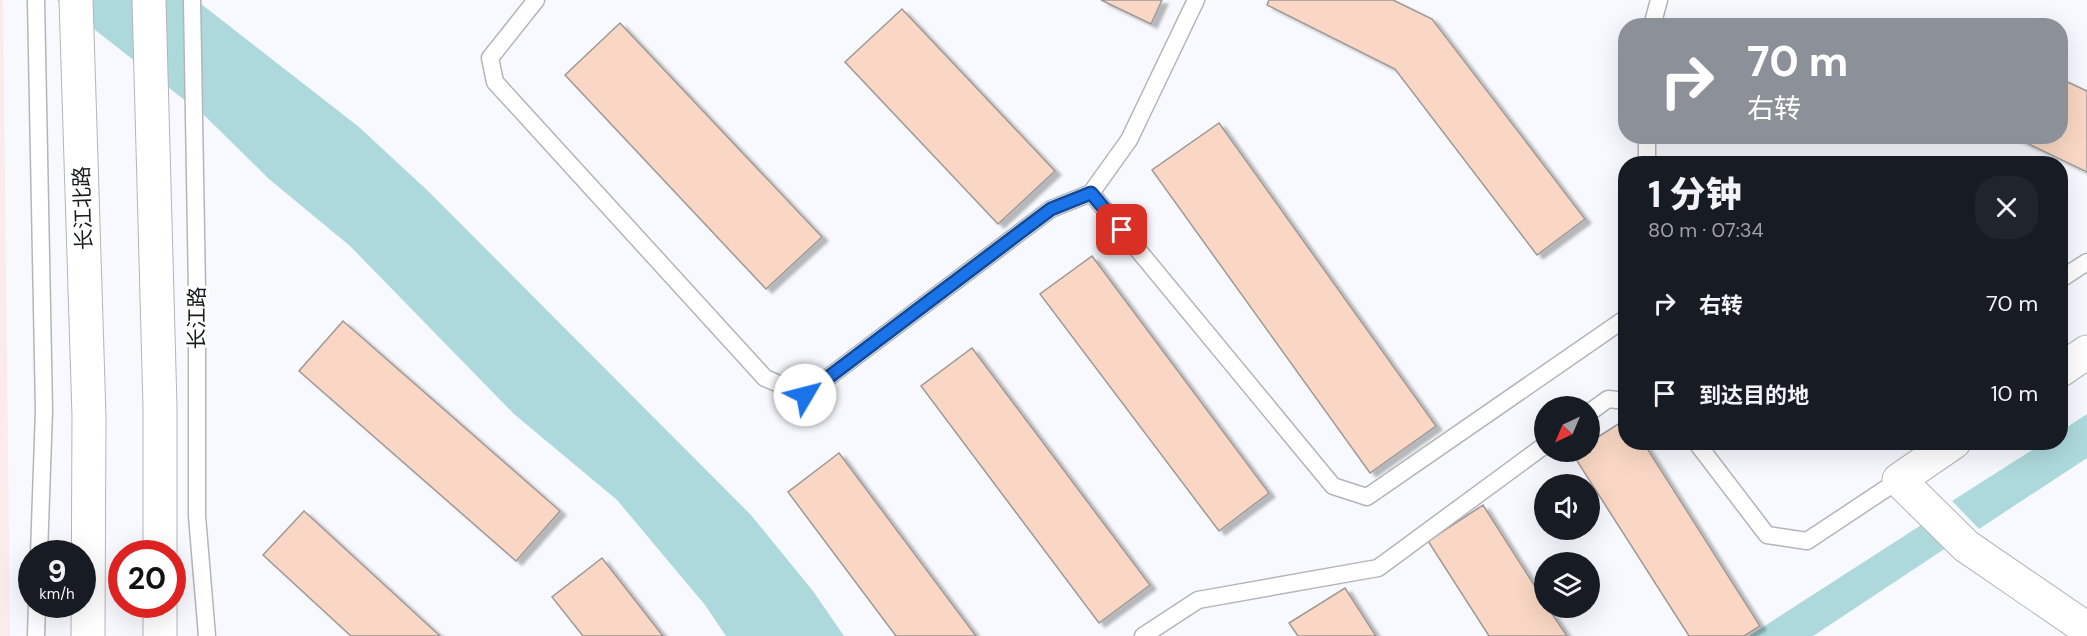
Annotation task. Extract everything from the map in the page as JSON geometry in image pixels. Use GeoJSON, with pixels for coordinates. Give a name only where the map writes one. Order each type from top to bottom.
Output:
{"type":"FeatureCollection","features":[{"type":"Feature","properties":{"kind":"main road","name":"长江北路"},"geometry":{"type":"LineString","coordinates":[[76,0],[89,416],[88,636]]}},
{"type":"Feature","properties":{"kind":"main road","name":"长江路"},"geometry":{"type":"LineString","coordinates":[[149,0],[160,407],[160,540]]}},
{"type":"Feature","properties":{"kind":"main road"},"geometry":{"type":"LineString","coordinates":[[2068,365],[2087,352]]}},
{"type":"Feature","properties":{"kind":"main road"},"geometry":{"type":"LineString","coordinates":[[1942,450],[1899,480],[1966,546],[2087,629]]}},
{"type":"Feature","properties":{"kind":"main road"},"geometry":{"type":"LineString","coordinates":[[160,618],[160,636]]}},
{"type":"Feature","properties":{"kind":"lane"},"geometry":{"type":"LineString","coordinates":[[36,0],[44,410],[39,540]]}},
{"type":"Feature","properties":{"kind":"lane","name":"长江路"},"geometry":{"type":"LineString","coordinates":[[192,0],[198,407],[197,516],[207,636]]}},
{"type":"Feature","properties":{"kind":"lane"},"geometry":{"type":"LineString","coordinates":[[536,0],[490,58],[495,82],[765,378],[805,395],[1051,209],[1091,193],[1129,140],[1196,0]]}},
{"type":"Feature","properties":{"kind":"lane"},"geometry":{"type":"LineString","coordinates":[[1654,18],[1659,0]]}},
{"type":"Feature","properties":{"kind":"lane"},"geometry":{"type":"LineString","coordinates":[[1091,193],[1333,486],[1367,497],[1618,324]]}},
{"type":"Feature","properties":{"kind":"lane"},"geometry":{"type":"LineString","coordinates":[[2068,274],[2087,262]]}},
{"type":"Feature","properties":{"kind":"lane"},"geometry":{"type":"LineString","coordinates":[[1600,405],[1608,399],[1618,400]]}},
{"type":"Feature","properties":{"kind":"lane"},"geometry":{"type":"LineString","coordinates":[[1702,450],[1767,535],[1807,541],[1899,480]]}},
{"type":"Feature","properties":{"kind":"lane"},"geometry":{"type":"LineString","coordinates":[[1143,636],[1198,600],[1378,568],[1534,453]]}},
{"type":"Feature","properties":{"kind":"lane"},"geometry":{"type":"LineString","coordinates":[[36,636],[37,618]]}},
{"type":"Feature","properties":{"kind":"shaded area"},"geometry":{"type":"Polygon","coordinates":[[[0,0],[3,0],[10,636],[0,636],[0,0]]]}},
{"type":"Feature","properties":{"kind":"water"},"geometry":{"type":"Polygon","coordinates":[[[57,0],[196,0],[359,127],[429,192],[751,515],[813,591],[844,636],[726,636],[705,605],[617,500],[514,414],[350,246],[269,179],[206,117],[57,0]]]}},
{"type":"Feature","properties":{"kind":"water"},"geometry":{"type":"Polygon","coordinates":[[[2087,414],[2087,458],[1979,529],[1952,501],[2032,450],[2068,450],[2068,426],[2087,414]]]}},
{"type":"Feature","properties":{"kind":"water"},"geometry":{"type":"Polygon","coordinates":[[[1929,520],[1952,544],[1813,636],[1749,636],[1929,520]]]}},
{"type":"Feature","properties":{"kind":"building"},"geometry":{"type":"Polygon","coordinates":[[[1101,0],[1162,0],[1151,24],[1101,0]]]}},
{"type":"Feature","properties":{"kind":"building"},"geometry":{"type":"Polygon","coordinates":[[[1269,0],[1393,0],[1432,19],[1585,219],[1537,255],[1395,69],[1267,5],[1269,0]]]}},
{"type":"Feature","properties":{"kind":"building"},"geometry":{"type":"Polygon","coordinates":[[[902,9],[1055,171],[998,224],[845,62],[902,9]]]}},
{"type":"Feature","properties":{"kind":"building"},"geometry":{"type":"Polygon","coordinates":[[[620,23],[822,237],[766,289],[565,75],[620,23]]]}},
{"type":"Feature","properties":{"kind":"building"},"geometry":{"type":"Polygon","coordinates":[[[2068,82],[2087,91],[2087,172],[2068,163],[2068,156],[2054,156],[2029,144],[2068,144],[2068,82]]]}},
{"type":"Feature","properties":{"kind":"building"},"geometry":{"type":"Polygon","coordinates":[[[1219,123],[1436,426],[1370,473],[1152,170],[1219,123]]]}},
{"type":"Feature","properties":{"kind":"building"},"geometry":{"type":"Polygon","coordinates":[[[1092,256],[1269,493],[1219,531],[1040,294],[1092,256]]]}},
{"type":"Feature","properties":{"kind":"building"},"geometry":{"type":"Polygon","coordinates":[[[343,321],[560,511],[516,561],[299,371],[343,321]]]}},
{"type":"Feature","properties":{"kind":"building"},"geometry":{"type":"Polygon","coordinates":[[[972,348],[1150,585],[1099,623],[921,386],[972,348]]]}},
{"type":"Feature","properties":{"kind":"building"},"geometry":{"type":"Polygon","coordinates":[[[1618,424],[1618,450],[1648,450],[1760,626],[1744,636],[1689,636],[1600,497],[1600,474],[1585,474],[1578,462],[1600,462],[1600,436],[1618,424]]]}},
{"type":"Feature","properties":{"kind":"building"},"geometry":{"type":"Polygon","coordinates":[[[839,453],[976,636],[896,636],[788,492],[839,453]]]}},
{"type":"Feature","properties":{"kind":"building"},"geometry":{"type":"Polygon","coordinates":[[[1483,505],[1534,585],[1534,618],[1555,618],[1567,636],[1489,636],[1428,541],[1483,505]]]}},
{"type":"Feature","properties":{"kind":"building"},"geometry":{"type":"Polygon","coordinates":[[[304,511],[440,636],[351,636],[263,555],[304,511]]]}},
{"type":"Feature","properties":{"kind":"building"},"geometry":{"type":"Polygon","coordinates":[[[602,558],[663,636],[583,636],[552,597],[602,558]]]}},
{"type":"Feature","properties":{"kind":"building"},"geometry":{"type":"Polygon","coordinates":[[[1345,588],[1376,636],[1298,636],[1289,623],[1345,588]]]}},
{"type":"Feature","properties":{"kind":"route"},"geometry":{"type":"LineString","coordinates":[[805,395],[1051,209],[1091,193],[1122,230]]}}]}
